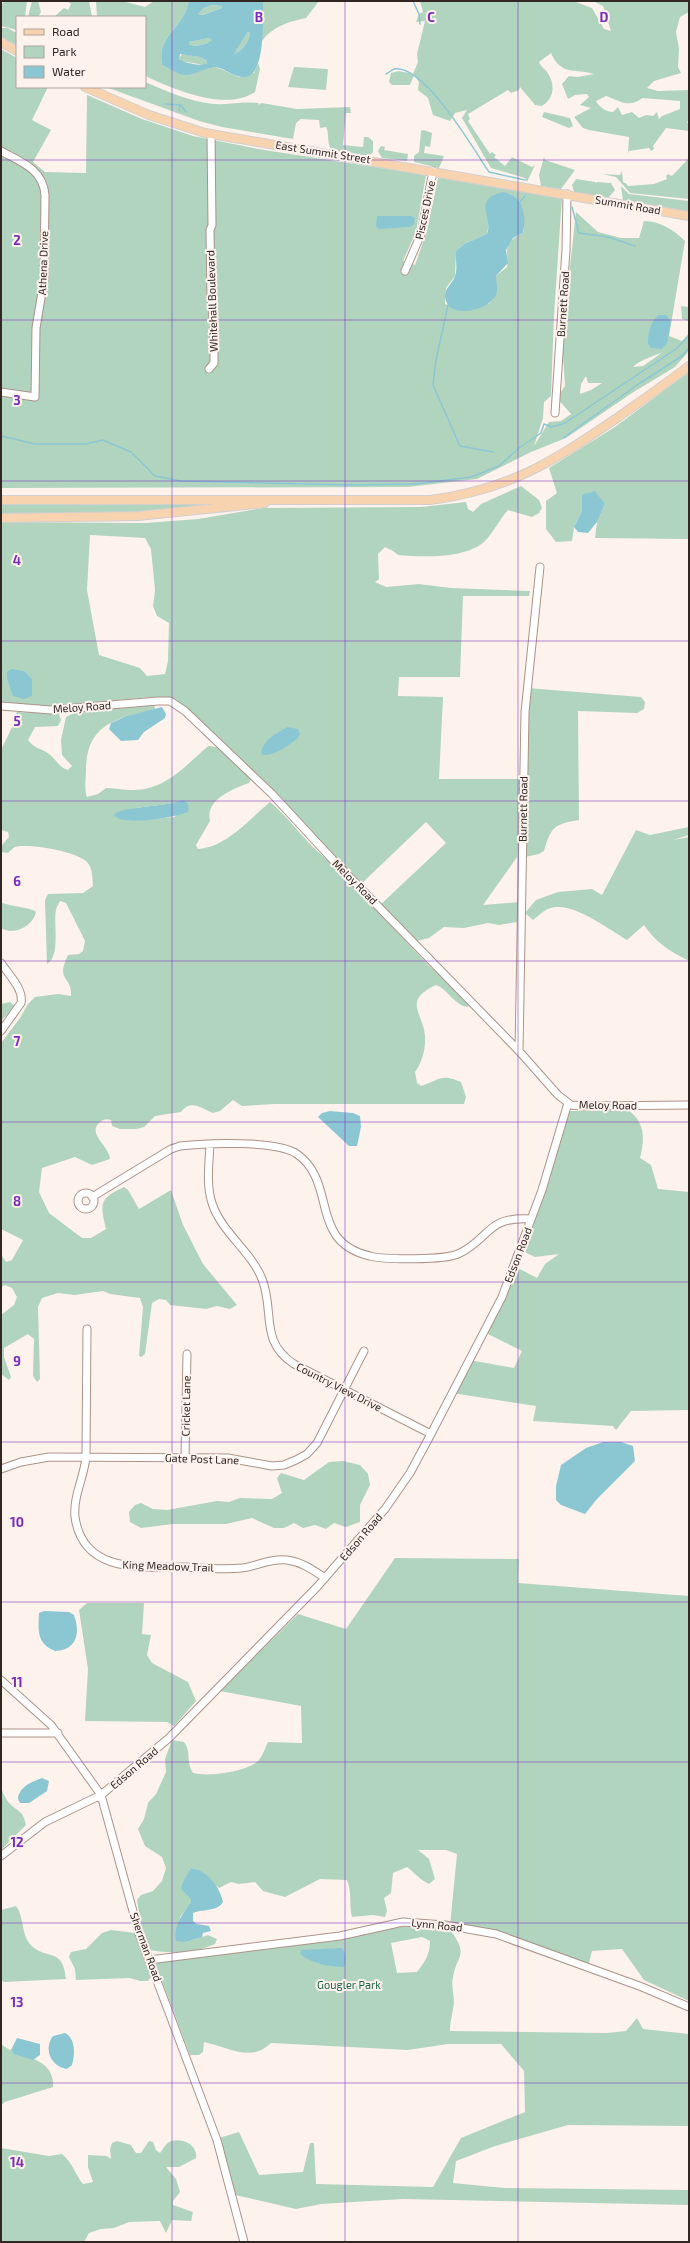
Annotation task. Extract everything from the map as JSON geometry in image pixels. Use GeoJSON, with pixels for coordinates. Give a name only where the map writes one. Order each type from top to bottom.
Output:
{"type":"FeatureCollection","features":[{"type":"Feature","properties":{"kind":"main road"},"geometry":{"type":"LineString","coordinates":[[1,42],[16,50]]}},
{"type":"Feature","properties":{"kind":"main road","name":"East Summit Street"},"geometry":{"type":"LineString","coordinates":[[87,88],[132,109],[191,129],[211,134],[567,194]]}},
{"type":"Feature","properties":{"kind":"main road","name":"Summit Road"},"geometry":{"type":"LineString","coordinates":[[567,194],[689,216]]}},
{"type":"Feature","properties":{"kind":"main road"},"geometry":{"type":"LineString","coordinates":[[1,500],[238,498],[306,500],[430,500],[462,496],[490,489],[526,474],[559,457],[689,366]]}},
{"type":"Feature","properties":{"kind":"main road"},"geometry":{"type":"LineString","coordinates":[[1,518],[138,516],[306,500]]}},
{"type":"Feature","properties":{"kind":"street","name":"Whitehall Boulevard"},"geometry":{"type":"LineString","coordinates":[[209,370],[214,363],[210,230],[212,225],[213,192],[211,134]]}},
{"type":"Feature","properties":{"kind":"street","name":"Athena Drive"},"geometry":{"type":"LineString","coordinates":[[1,151],[33,170],[40,177],[44,189],[44,280],[36,328],[35,397],[1,392]]}},
{"type":"Feature","properties":{"kind":"street","name":"Pisces Drive"},"geometry":{"type":"LineString","coordinates":[[405,271],[422,234],[433,171]]}},
{"type":"Feature","properties":{"kind":"street","name":"Burnett Road"},"geometry":{"type":"LineString","coordinates":[[555,413],[566,250],[567,194]]}},
{"type":"Feature","properties":{"kind":"street","name":"Burnett Road"},"geometry":{"type":"LineString","coordinates":[[519,1051],[525,712],[540,567]]}},
{"type":"Feature","properties":{"kind":"street","name":"Meloy Road"},"geometry":{"type":"LineString","coordinates":[[1,706],[51,710],[170,701],[186,711],[272,794],[334,861],[519,1051],[558,1095],[568,1103],[591,1106],[689,1105]]}},
{"type":"Feature","properties":{"kind":"street"},"geometry":{"type":"LineString","coordinates":[[1,963],[19,990],[22,998],[21,1003],[1,1031]]}},
{"type":"Feature","properties":{"kind":"street","name":"Edson Road"},"geometry":{"type":"LineString","coordinates":[[1,1856],[45,1822],[101,1795],[169,1738],[325,1578],[385,1509],[410,1473],[502,1297],[531,1219],[568,1103]]}},
{"type":"Feature","properties":{"kind":"street"},"geometry":{"type":"LineString","coordinates":[[92,1197],[171,1149],[191,1144],[267,1145],[296,1153],[312,1169],[317,1178],[326,1217],[334,1234],[351,1248],[370,1256],[448,1257],[466,1249],[500,1222],[510,1219],[531,1219]]}},
{"type":"Feature","properties":{"kind":"street","name":"Country View Drive"},"geometry":{"type":"LineString","coordinates":[[210,1145],[209,1184],[212,1204],[219,1218],[260,1275],[266,1292],[269,1330],[272,1341],[288,1360],[431,1434]]}},
{"type":"Feature","properties":{"kind":"street","name":"King Meadow Trail"},"geometry":{"type":"LineString","coordinates":[[87,1330],[86,1457],[75,1501],[75,1517],[86,1543],[107,1560],[127,1566],[241,1568],[271,1561],[288,1560],[305,1565],[325,1578]]}},
{"type":"Feature","properties":{"kind":"street","name":"Gate Post Lane"},"geometry":{"type":"LineString","coordinates":[[1,1469],[34,1459],[86,1457],[232,1458],[272,1466],[284,1465],[307,1454],[317,1444],[364,1351]]}},
{"type":"Feature","properties":{"kind":"street","name":"Cricket Lane"},"geometry":{"type":"LineString","coordinates":[[185,1458],[187,1354]]}},
{"type":"Feature","properties":{"kind":"street","name":"Sherman Road"},"geometry":{"type":"LineString","coordinates":[[1,1680],[40,1714],[58,1733],[101,1795],[139,1933],[217,2140],[244,2242]]}},
{"type":"Feature","properties":{"kind":"street"},"geometry":{"type":"LineString","coordinates":[[1,1733],[58,1733]]}},
{"type":"Feature","properties":{"kind":"street","name":"Lynn Road"},"geometry":{"type":"LineString","coordinates":[[149,1960],[340,1936],[394,1924],[412,1922],[474,1929],[496,1934],[642,1987],[689,2006]]}},
{"type":"Feature","properties":{"kind":"green space"},"geometry":{"type":"Polygon","coordinates":[[[4,1],[27,1],[25,16],[16,16],[16,30],[1,26],[1,6],[4,1]]]}},
{"type":"Feature","properties":{"kind":"green space"},"geometry":{"type":"Polygon","coordinates":[[[32,1],[38,1],[41,12],[39,16],[28,16],[32,1]]]}},
{"type":"Feature","properties":{"kind":"green space"},"geometry":{"type":"Polygon","coordinates":[[[67,1],[89,1],[92,16],[55,16],[64,8],[68,10],[71,4],[67,1]]]}},
{"type":"Feature","properties":{"kind":"green space"},"geometry":{"type":"Polygon","coordinates":[[[96,1],[122,1],[145,7],[154,1],[189,1],[183,16],[166,39],[162,50],[162,65],[179,73],[185,74],[216,67],[239,77],[254,73],[258,63],[260,69],[255,92],[243,98],[229,100],[215,99],[185,92],[146,76],[146,16],[97,16],[96,1]]]}},
{"type":"Feature","properties":{"kind":"green space"},"geometry":{"type":"Polygon","coordinates":[[[263,1],[319,1],[306,18],[281,25],[266,36],[262,41],[263,1]]]}},
{"type":"Feature","properties":{"kind":"green space"},"geometry":{"type":"Polygon","coordinates":[[[420,1],[573,1],[592,8],[604,29],[611,31],[603,6],[593,1],[689,1],[689,12],[680,17],[676,32],[679,49],[678,67],[681,73],[654,81],[647,88],[658,91],[689,90],[689,119],[687,123],[689,123],[689,131],[666,128],[653,146],[654,149],[651,151],[649,148],[629,151],[628,154],[629,137],[583,128],[574,117],[591,108],[580,105],[589,97],[587,94],[575,95],[568,99],[562,84],[569,76],[578,77],[594,74],[564,68],[559,65],[551,53],[539,62],[550,77],[553,86],[549,99],[542,106],[535,105],[520,87],[519,90],[511,93],[508,90],[468,114],[470,119],[468,121],[490,154],[492,152],[496,155],[494,157],[505,166],[512,157],[532,167],[535,165],[527,182],[525,178],[491,168],[462,118],[467,110],[455,113],[450,121],[433,115],[428,98],[418,90],[419,82],[414,75],[410,85],[392,85],[389,82],[391,73],[399,71],[413,74],[418,62],[417,54],[425,21],[416,22],[419,14],[423,12],[420,1]],[[606,96],[596,101],[605,110],[613,112],[618,107],[622,115],[632,112],[639,118],[646,115],[653,116],[657,112],[659,119],[662,116],[680,109],[680,101],[643,98],[633,103],[625,103],[606,96]]]}},
{"type":"Feature","properties":{"kind":"green space"},"geometry":{"type":"Polygon","coordinates":[[[212,5],[221,6],[222,8],[201,15],[198,14],[204,8],[212,5]]]}},
{"type":"Feature","properties":{"kind":"green space"},"geometry":{"type":"Polygon","coordinates":[[[1,28],[7,28],[16,32],[16,45],[1,37],[1,28]]]}},
{"type":"Feature","properties":{"kind":"green space"},"geometry":{"type":"Polygon","coordinates":[[[248,32],[250,33],[247,43],[240,51],[234,54],[248,32]]]}},
{"type":"Feature","properties":{"kind":"green space"},"geometry":{"type":"Polygon","coordinates":[[[209,38],[212,40],[197,46],[189,44],[189,42],[209,38]]]}},
{"type":"Feature","properties":{"kind":"green space"},"geometry":{"type":"Polygon","coordinates":[[[1,49],[16,57],[16,88],[48,88],[32,120],[51,130],[33,162],[45,172],[86,173],[87,95],[142,119],[193,136],[258,149],[426,175],[416,232],[403,261],[415,265],[427,231],[438,178],[562,197],[554,315],[551,396],[544,402],[543,418],[534,446],[549,422],[561,421],[571,414],[557,398],[565,386],[562,340],[576,212],[598,232],[621,238],[639,238],[644,221],[650,221],[661,224],[676,233],[685,241],[669,336],[682,341],[689,333],[689,351],[675,367],[632,393],[566,438],[531,452],[477,479],[408,487],[1,488],[1,49]],[[509,193],[489,223],[487,234],[464,244],[456,251],[455,276],[446,288],[445,304],[456,309],[474,309],[490,303],[495,297],[496,276],[507,267],[507,251],[509,244],[512,240],[523,233],[524,230],[522,209],[518,200],[509,193]],[[663,352],[643,360],[633,367],[643,366],[663,352]],[[586,376],[581,384],[580,394],[591,390],[602,383],[588,383],[586,376]]]}},
{"type":"Feature","properties":{"kind":"green space"},"geometry":{"type":"Polygon","coordinates":[[[182,54],[200,57],[207,61],[207,63],[204,65],[181,61],[179,58],[182,54]]]}},
{"type":"Feature","properties":{"kind":"green space"},"geometry":{"type":"Polygon","coordinates":[[[294,67],[328,69],[326,90],[288,87],[294,67]]]}},
{"type":"Feature","properties":{"kind":"green space"},"geometry":{"type":"Polygon","coordinates":[[[146,82],[187,99],[205,103],[258,103],[259,105],[261,103],[297,109],[350,107],[351,113],[346,113],[343,145],[363,147],[364,137],[368,137],[373,141],[373,152],[369,156],[332,150],[329,145],[326,127],[320,128],[319,120],[301,119],[296,123],[293,139],[222,127],[199,121],[109,88],[146,88],[146,82]]]}},
{"type":"Feature","properties":{"kind":"green space"},"geometry":{"type":"Polygon","coordinates":[[[544,112],[570,118],[573,126],[569,128],[542,117],[544,112]]]}},
{"type":"Feature","properties":{"kind":"green space"},"geometry":{"type":"Polygon","coordinates":[[[423,130],[432,133],[430,147],[425,146],[424,153],[444,156],[439,168],[414,162],[414,156],[419,152],[421,131],[423,130]]]}},
{"type":"Feature","properties":{"kind":"green space"},"geometry":{"type":"Polygon","coordinates":[[[381,146],[385,147],[384,150],[408,154],[407,161],[382,158],[378,151],[381,146]]]}},
{"type":"Feature","properties":{"kind":"green space"},"geometry":{"type":"Polygon","coordinates":[[[544,157],[545,160],[575,170],[561,189],[541,186],[539,175],[544,157]]]}},
{"type":"Feature","properties":{"kind":"green space"},"geometry":{"type":"Polygon","coordinates":[[[689,158],[689,199],[630,193],[616,177],[602,174],[620,175],[622,171],[623,182],[628,186],[654,184],[667,179],[666,176],[668,174],[671,176],[673,175],[689,158]]]}},
{"type":"Feature","properties":{"kind":"green space"},"geometry":{"type":"Polygon","coordinates":[[[576,179],[596,183],[611,183],[615,190],[608,198],[574,192],[572,185],[576,179]]]}},
{"type":"Feature","properties":{"kind":"green space"},"geometry":{"type":"Polygon","coordinates":[[[621,186],[629,194],[689,201],[689,212],[623,201],[621,186]]]}},
{"type":"Feature","properties":{"kind":"green space"},"geometry":{"type":"Polygon","coordinates":[[[681,306],[689,307],[689,321],[682,319],[681,306]]]}},
{"type":"Feature","properties":{"kind":"green space"},"geometry":{"type":"Polygon","coordinates":[[[689,372],[689,539],[595,538],[597,522],[605,504],[582,495],[582,511],[574,527],[572,541],[556,542],[546,529],[546,501],[557,493],[549,468],[615,427],[689,372]]]}},
{"type":"Feature","properties":{"kind":"green space"},"geometry":{"type":"Polygon","coordinates":[[[521,486],[539,500],[542,508],[539,513],[532,517],[508,510],[484,542],[476,548],[455,554],[443,556],[398,555],[385,547],[378,554],[379,579],[375,582],[386,587],[419,584],[451,588],[530,591],[529,596],[463,596],[460,677],[399,677],[398,696],[443,697],[439,779],[520,779],[517,857],[483,905],[520,902],[518,922],[499,925],[488,923],[464,928],[444,927],[429,938],[413,942],[379,906],[446,843],[426,822],[359,886],[205,725],[174,699],[151,697],[53,706],[1,703],[1,522],[145,523],[198,519],[263,508],[421,507],[466,502],[468,509],[473,512],[481,504],[521,486]],[[90,535],[87,590],[99,655],[140,668],[147,676],[165,674],[168,661],[169,623],[157,616],[153,606],[155,590],[151,549],[145,538],[90,535]]]}},
{"type":"Feature","properties":{"kind":"green space"},"geometry":{"type":"Polygon","coordinates":[[[1,504],[213,504],[122,513],[1,514],[1,504]]]}},
{"type":"Feature","properties":{"kind":"green space"},"geometry":{"type":"Polygon","coordinates":[[[527,688],[641,697],[645,702],[644,709],[637,713],[578,711],[579,820],[559,825],[549,837],[544,851],[539,854],[525,857],[527,688]]]}},
{"type":"Feature","properties":{"kind":"green space"},"geometry":{"type":"Polygon","coordinates":[[[154,703],[155,709],[117,720],[107,725],[92,741],[88,753],[86,769],[85,783],[87,797],[98,794],[106,788],[131,790],[143,789],[164,782],[174,776],[208,746],[220,749],[232,758],[251,779],[249,783],[228,792],[216,801],[212,807],[210,821],[196,845],[198,849],[209,847],[228,838],[270,802],[278,809],[315,849],[332,863],[429,966],[450,984],[470,1005],[467,1007],[458,1003],[436,985],[420,996],[417,1002],[417,1008],[424,1028],[425,1041],[422,1060],[415,1072],[417,1083],[421,1086],[440,1078],[454,1079],[461,1082],[466,1097],[464,1104],[275,1104],[242,1106],[233,1100],[220,1111],[213,1113],[192,1105],[185,1108],[181,1112],[155,1116],[144,1127],[137,1129],[120,1129],[112,1126],[111,1120],[109,1119],[101,1121],[96,1127],[96,1132],[97,1136],[107,1150],[110,1159],[92,1165],[75,1157],[42,1168],[39,1192],[49,1213],[82,1238],[91,1238],[106,1229],[102,1207],[103,1203],[116,1191],[124,1187],[128,1190],[139,1209],[171,1190],[183,1225],[203,1264],[237,1305],[230,1309],[217,1306],[206,1309],[170,1305],[166,1300],[159,1299],[152,1303],[145,1354],[141,1357],[139,1356],[143,1307],[140,1298],[110,1294],[103,1291],[75,1295],[58,1293],[42,1298],[38,1307],[40,1379],[37,1382],[33,1376],[34,1339],[28,1334],[4,1348],[4,1357],[11,1377],[9,1380],[1,1374],[1,1315],[14,1305],[17,1297],[12,1288],[5,1285],[1,1287],[1,1254],[6,1262],[12,1260],[23,1240],[1,1229],[1,1043],[20,1018],[28,1004],[35,997],[58,994],[71,996],[71,989],[65,978],[63,970],[64,964],[68,955],[79,954],[83,951],[85,941],[66,903],[60,901],[56,908],[55,916],[56,939],[54,954],[47,964],[45,900],[48,894],[83,893],[93,886],[92,873],[89,865],[82,858],[74,855],[53,849],[31,846],[15,847],[8,853],[1,852],[1,846],[9,837],[8,832],[1,830],[1,750],[14,723],[14,716],[17,712],[59,714],[61,720],[58,726],[35,727],[28,740],[33,745],[49,754],[60,765],[68,770],[72,766],[62,755],[61,740],[66,717],[78,711],[154,703]],[[182,800],[175,803],[136,808],[115,817],[137,820],[175,817],[182,800]]]}},
{"type":"Feature","properties":{"kind":"green space"},"geometry":{"type":"Polygon","coordinates":[[[689,827],[689,835],[673,840],[689,837],[689,961],[664,946],[653,937],[644,925],[627,940],[589,917],[567,908],[557,907],[548,909],[533,920],[525,913],[536,900],[558,892],[592,889],[602,895],[636,830],[650,835],[689,827]]]}},
{"type":"Feature","properties":{"kind":"green space"},"geometry":{"type":"Polygon","coordinates":[[[1,902],[36,912],[31,922],[22,928],[12,931],[6,930],[1,928],[1,902]]]}},
{"type":"Feature","properties":{"kind":"green space"},"geometry":{"type":"Polygon","coordinates":[[[10,1002],[14,1005],[14,1007],[1,1021],[1,1004],[10,1002]]]}},
{"type":"Feature","properties":{"kind":"green space"},"geometry":{"type":"Polygon","coordinates":[[[628,1110],[634,1115],[641,1125],[643,1144],[640,1158],[651,1165],[658,1189],[689,1192],[689,1410],[631,1411],[616,1430],[613,1426],[533,1421],[536,1406],[452,1393],[469,1360],[514,1368],[522,1351],[484,1332],[514,1266],[537,1278],[545,1264],[559,1254],[535,1257],[520,1250],[566,1116],[570,1111],[628,1110]]]}},
{"type":"Feature","properties":{"kind":"green space"},"geometry":{"type":"Polygon","coordinates":[[[343,1461],[360,1465],[368,1474],[370,1485],[360,1505],[360,1522],[346,1527],[334,1523],[326,1529],[315,1525],[303,1528],[294,1523],[284,1528],[274,1528],[252,1518],[226,1524],[173,1524],[141,1528],[130,1522],[129,1512],[135,1505],[141,1503],[153,1509],[167,1510],[217,1501],[229,1502],[240,1498],[272,1499],[282,1493],[277,1478],[281,1473],[304,1480],[329,1462],[343,1461]]]}},
{"type":"Feature","properties":{"kind":"green space"},"geometry":{"type":"Polygon","coordinates":[[[395,1558],[519,1559],[518,1583],[689,1596],[689,2001],[644,1980],[622,1949],[592,1951],[588,1967],[509,1939],[450,1926],[457,1854],[446,1850],[418,1850],[429,1859],[435,1879],[429,1884],[407,1867],[393,1873],[391,1893],[384,1898],[387,1911],[385,1917],[373,1915],[352,1917],[349,1884],[347,1880],[320,1879],[285,1897],[263,1891],[255,1882],[239,1884],[231,1882],[219,1888],[196,1869],[191,1868],[191,1903],[180,1917],[186,1942],[208,1935],[217,1939],[215,1944],[183,1952],[150,1950],[142,1932],[137,1900],[141,1895],[153,1891],[162,1881],[166,1868],[162,1857],[145,1846],[138,1829],[144,1819],[148,1803],[156,1794],[166,1772],[165,1759],[172,1740],[184,1742],[188,1750],[189,1764],[193,1773],[200,1774],[226,1773],[251,1766],[260,1758],[268,1742],[302,1743],[301,1706],[220,1691],[298,1614],[346,1629],[395,1558]]]}},
{"type":"Feature","properties":{"kind":"green space"},"geometry":{"type":"Polygon","coordinates":[[[87,1603],[144,1603],[142,1634],[151,1635],[147,1655],[152,1663],[188,1682],[196,1701],[174,1726],[167,1722],[85,1721],[88,1669],[79,1610],[87,1603]]]}},
{"type":"Feature","properties":{"kind":"green space"},"geometry":{"type":"Polygon","coordinates":[[[1,1788],[9,1803],[22,1814],[26,1825],[1,1850],[1,1788]]]}},
{"type":"Feature","properties":{"kind":"green space"},"geometry":{"type":"Polygon","coordinates":[[[16,1906],[19,1910],[26,1939],[35,1949],[52,1955],[61,1962],[66,1979],[4,1982],[1,1980],[1,1910],[16,1906]]]}},
{"type":"Feature","properties":{"kind":"green space","name":"Gougler Park"},"geometry":{"type":"Polygon","coordinates":[[[388,1927],[432,1927],[451,1931],[461,1950],[452,1980],[454,2003],[450,2031],[607,2033],[626,2031],[637,2018],[643,2029],[689,2034],[689,2126],[568,2125],[495,2146],[456,2161],[453,2183],[504,2188],[689,2190],[689,2205],[403,2199],[321,2204],[296,2209],[235,2195],[219,2138],[239,2132],[259,2175],[303,2172],[310,2143],[314,2143],[316,2184],[433,2187],[461,2138],[525,2112],[524,2071],[501,2044],[448,2044],[408,2050],[271,2043],[263,2049],[247,2053],[230,2050],[204,2042],[203,2052],[199,2055],[190,2055],[155,1962],[388,1927]],[[422,1937],[391,1943],[397,1973],[417,1972],[426,1958],[430,1941],[422,1937]]]}},
{"type":"Feature","properties":{"kind":"green space"},"geometry":{"type":"Polygon","coordinates":[[[111,1930],[135,1933],[150,1973],[151,1977],[148,1981],[140,1981],[130,1978],[76,1980],[75,1969],[69,1957],[71,1952],[86,1949],[102,1933],[111,1930]]]}},
{"type":"Feature","properties":{"kind":"green space"},"geometry":{"type":"Polygon","coordinates":[[[1,2044],[8,2049],[42,2063],[48,2069],[52,2077],[53,2087],[5,2102],[1,2105],[1,2044]]]}},
{"type":"Feature","properties":{"kind":"green space"},"geometry":{"type":"Polygon","coordinates":[[[176,2140],[185,2142],[195,2149],[196,2158],[179,2167],[166,2167],[176,2179],[180,2192],[173,2201],[173,2205],[193,2212],[191,2221],[172,2220],[166,2233],[160,2221],[129,2222],[114,2228],[101,2229],[89,2233],[84,2242],[1,2242],[1,2148],[49,2156],[62,2154],[83,2184],[93,2182],[88,2167],[88,2155],[107,2156],[111,2159],[110,2149],[112,2143],[117,2141],[131,2145],[136,2153],[141,2153],[149,2141],[153,2142],[156,2150],[160,2153],[169,2142],[176,2140]]]}},
{"type":"Feature","properties":{"kind":"water"},"geometry":{"type":"Polygon","coordinates":[[[189,1],[263,1],[262,44],[257,67],[252,74],[242,77],[216,67],[190,75],[185,75],[179,74],[162,65],[162,50],[166,39],[183,16],[189,1]],[[212,5],[204,8],[198,14],[202,15],[222,8],[221,6],[212,5]],[[248,32],[234,54],[245,46],[250,33],[248,32]],[[209,38],[189,42],[191,45],[197,46],[212,40],[209,38]],[[180,54],[179,59],[193,64],[201,65],[207,63],[207,61],[200,57],[180,54]]]}},
{"type":"Feature","properties":{"kind":"water"},"geometry":{"type":"Polygon","coordinates":[[[503,192],[515,197],[522,207],[524,213],[523,233],[513,238],[506,250],[508,263],[496,276],[497,289],[495,297],[491,302],[478,309],[470,311],[455,310],[450,307],[446,301],[445,293],[456,273],[456,251],[464,244],[487,234],[488,221],[486,204],[488,199],[493,195],[503,192]]]}},
{"type":"Feature","properties":{"kind":"water"},"geometry":{"type":"Polygon","coordinates":[[[377,216],[411,216],[415,218],[414,224],[410,227],[379,229],[376,227],[377,216]]]}},
{"type":"Feature","properties":{"kind":"water"},"geometry":{"type":"Polygon","coordinates":[[[659,315],[666,315],[671,322],[667,343],[662,349],[651,348],[648,344],[649,332],[653,321],[659,315]]]}},
{"type":"Feature","properties":{"kind":"water"},"geometry":{"type":"Polygon","coordinates":[[[595,491],[605,504],[597,522],[588,533],[578,532],[574,527],[582,511],[582,495],[595,491]]]}},
{"type":"Feature","properties":{"kind":"water"},"geometry":{"type":"Polygon","coordinates":[[[11,669],[24,671],[32,679],[32,696],[24,699],[13,696],[7,678],[7,672],[11,669]]]}},
{"type":"Feature","properties":{"kind":"water"},"geometry":{"type":"Polygon","coordinates":[[[162,707],[166,714],[165,718],[144,732],[138,740],[121,741],[109,729],[111,723],[127,716],[162,707]]]}},
{"type":"Feature","properties":{"kind":"water"},"geometry":{"type":"Polygon","coordinates":[[[288,727],[298,729],[300,734],[298,738],[275,753],[265,755],[261,754],[267,741],[275,734],[288,727]]]}},
{"type":"Feature","properties":{"kind":"water"},"geometry":{"type":"Polygon","coordinates":[[[182,800],[188,804],[188,812],[173,816],[138,821],[119,819],[114,815],[118,812],[135,808],[166,804],[182,800]]]}},
{"type":"Feature","properties":{"kind":"water"},"geometry":{"type":"Polygon","coordinates":[[[330,1111],[353,1113],[360,1116],[361,1127],[357,1146],[349,1146],[318,1117],[322,1113],[330,1111]]]}},
{"type":"Feature","properties":{"kind":"water"},"geometry":{"type":"Polygon","coordinates":[[[603,1442],[621,1442],[633,1446],[635,1461],[597,1499],[585,1514],[561,1505],[556,1500],[556,1486],[561,1465],[586,1448],[603,1442]]]}},
{"type":"Feature","properties":{"kind":"water"},"geometry":{"type":"Polygon","coordinates":[[[44,1611],[69,1612],[74,1615],[77,1634],[75,1640],[68,1648],[55,1651],[45,1645],[42,1641],[39,1631],[39,1613],[44,1611]]]}},
{"type":"Feature","properties":{"kind":"water"},"geometry":{"type":"Polygon","coordinates":[[[42,1778],[49,1781],[47,1791],[29,1803],[20,1803],[18,1799],[23,1788],[42,1778]]]}},
{"type":"Feature","properties":{"kind":"water"},"geometry":{"type":"Polygon","coordinates":[[[191,1868],[197,1869],[212,1880],[219,1891],[223,1902],[213,1909],[193,1913],[193,1921],[197,1924],[209,1926],[211,1931],[203,1933],[202,1937],[186,1942],[176,1941],[175,1935],[177,1925],[191,1902],[191,1899],[181,1889],[183,1882],[191,1868]]]}},
{"type":"Feature","properties":{"kind":"water"},"geometry":{"type":"Polygon","coordinates":[[[342,1948],[346,1957],[344,1967],[320,1964],[309,1960],[300,1954],[301,1950],[342,1948]]]}},
{"type":"Feature","properties":{"kind":"water"},"geometry":{"type":"Polygon","coordinates":[[[65,2033],[71,2039],[74,2047],[72,2065],[67,2069],[61,2068],[57,2065],[50,2057],[49,2052],[50,2041],[53,2036],[65,2033]]]}},
{"type":"Feature","properties":{"kind":"water"},"geometry":{"type":"Polygon","coordinates":[[[17,2038],[40,2044],[40,2055],[33,2060],[14,2054],[11,2050],[17,2038]]]}},
{"type":"Feature","properties":{"kind":"waterway"},"geometry":{"type":"LineString","coordinates":[[413,1],[419,14],[420,24]]}},
{"type":"Feature","properties":{"kind":"waterway"},"geometry":{"type":"LineString","coordinates":[[386,74],[394,69],[406,71],[419,79],[447,110],[489,172],[525,180]]}},
{"type":"Feature","properties":{"kind":"waterway"},"geometry":{"type":"LineString","coordinates":[[165,104],[181,105],[186,112]]}},
{"type":"Feature","properties":{"kind":"waterway"},"geometry":{"type":"LineString","coordinates":[[179,111],[180,105]]}},
{"type":"Feature","properties":{"kind":"waterway"},"geometry":{"type":"LineString","coordinates":[[520,202],[525,196]]}},
{"type":"Feature","properties":{"kind":"waterway"},"geometry":{"type":"LineString","coordinates":[[572,207],[579,233],[608,237],[635,246]]}},
{"type":"Feature","properties":{"kind":"waterway"},"geometry":{"type":"LineString","coordinates":[[448,305],[436,360],[433,385],[460,446],[493,452]]}},
{"type":"Feature","properties":{"kind":"waterway"},"geometry":{"type":"LineString","coordinates":[[1,436],[35,444],[86,444],[103,440],[131,452],[155,476],[181,481],[348,485],[415,484],[471,477],[499,466],[519,448],[541,433],[544,424],[552,427],[565,423],[676,349],[689,336]]}},
{"type":"Feature","properties":{"kind":"waterway"},"geometry":{"type":"LineString","coordinates":[[563,438],[640,383],[682,356],[689,348]]}}]}
